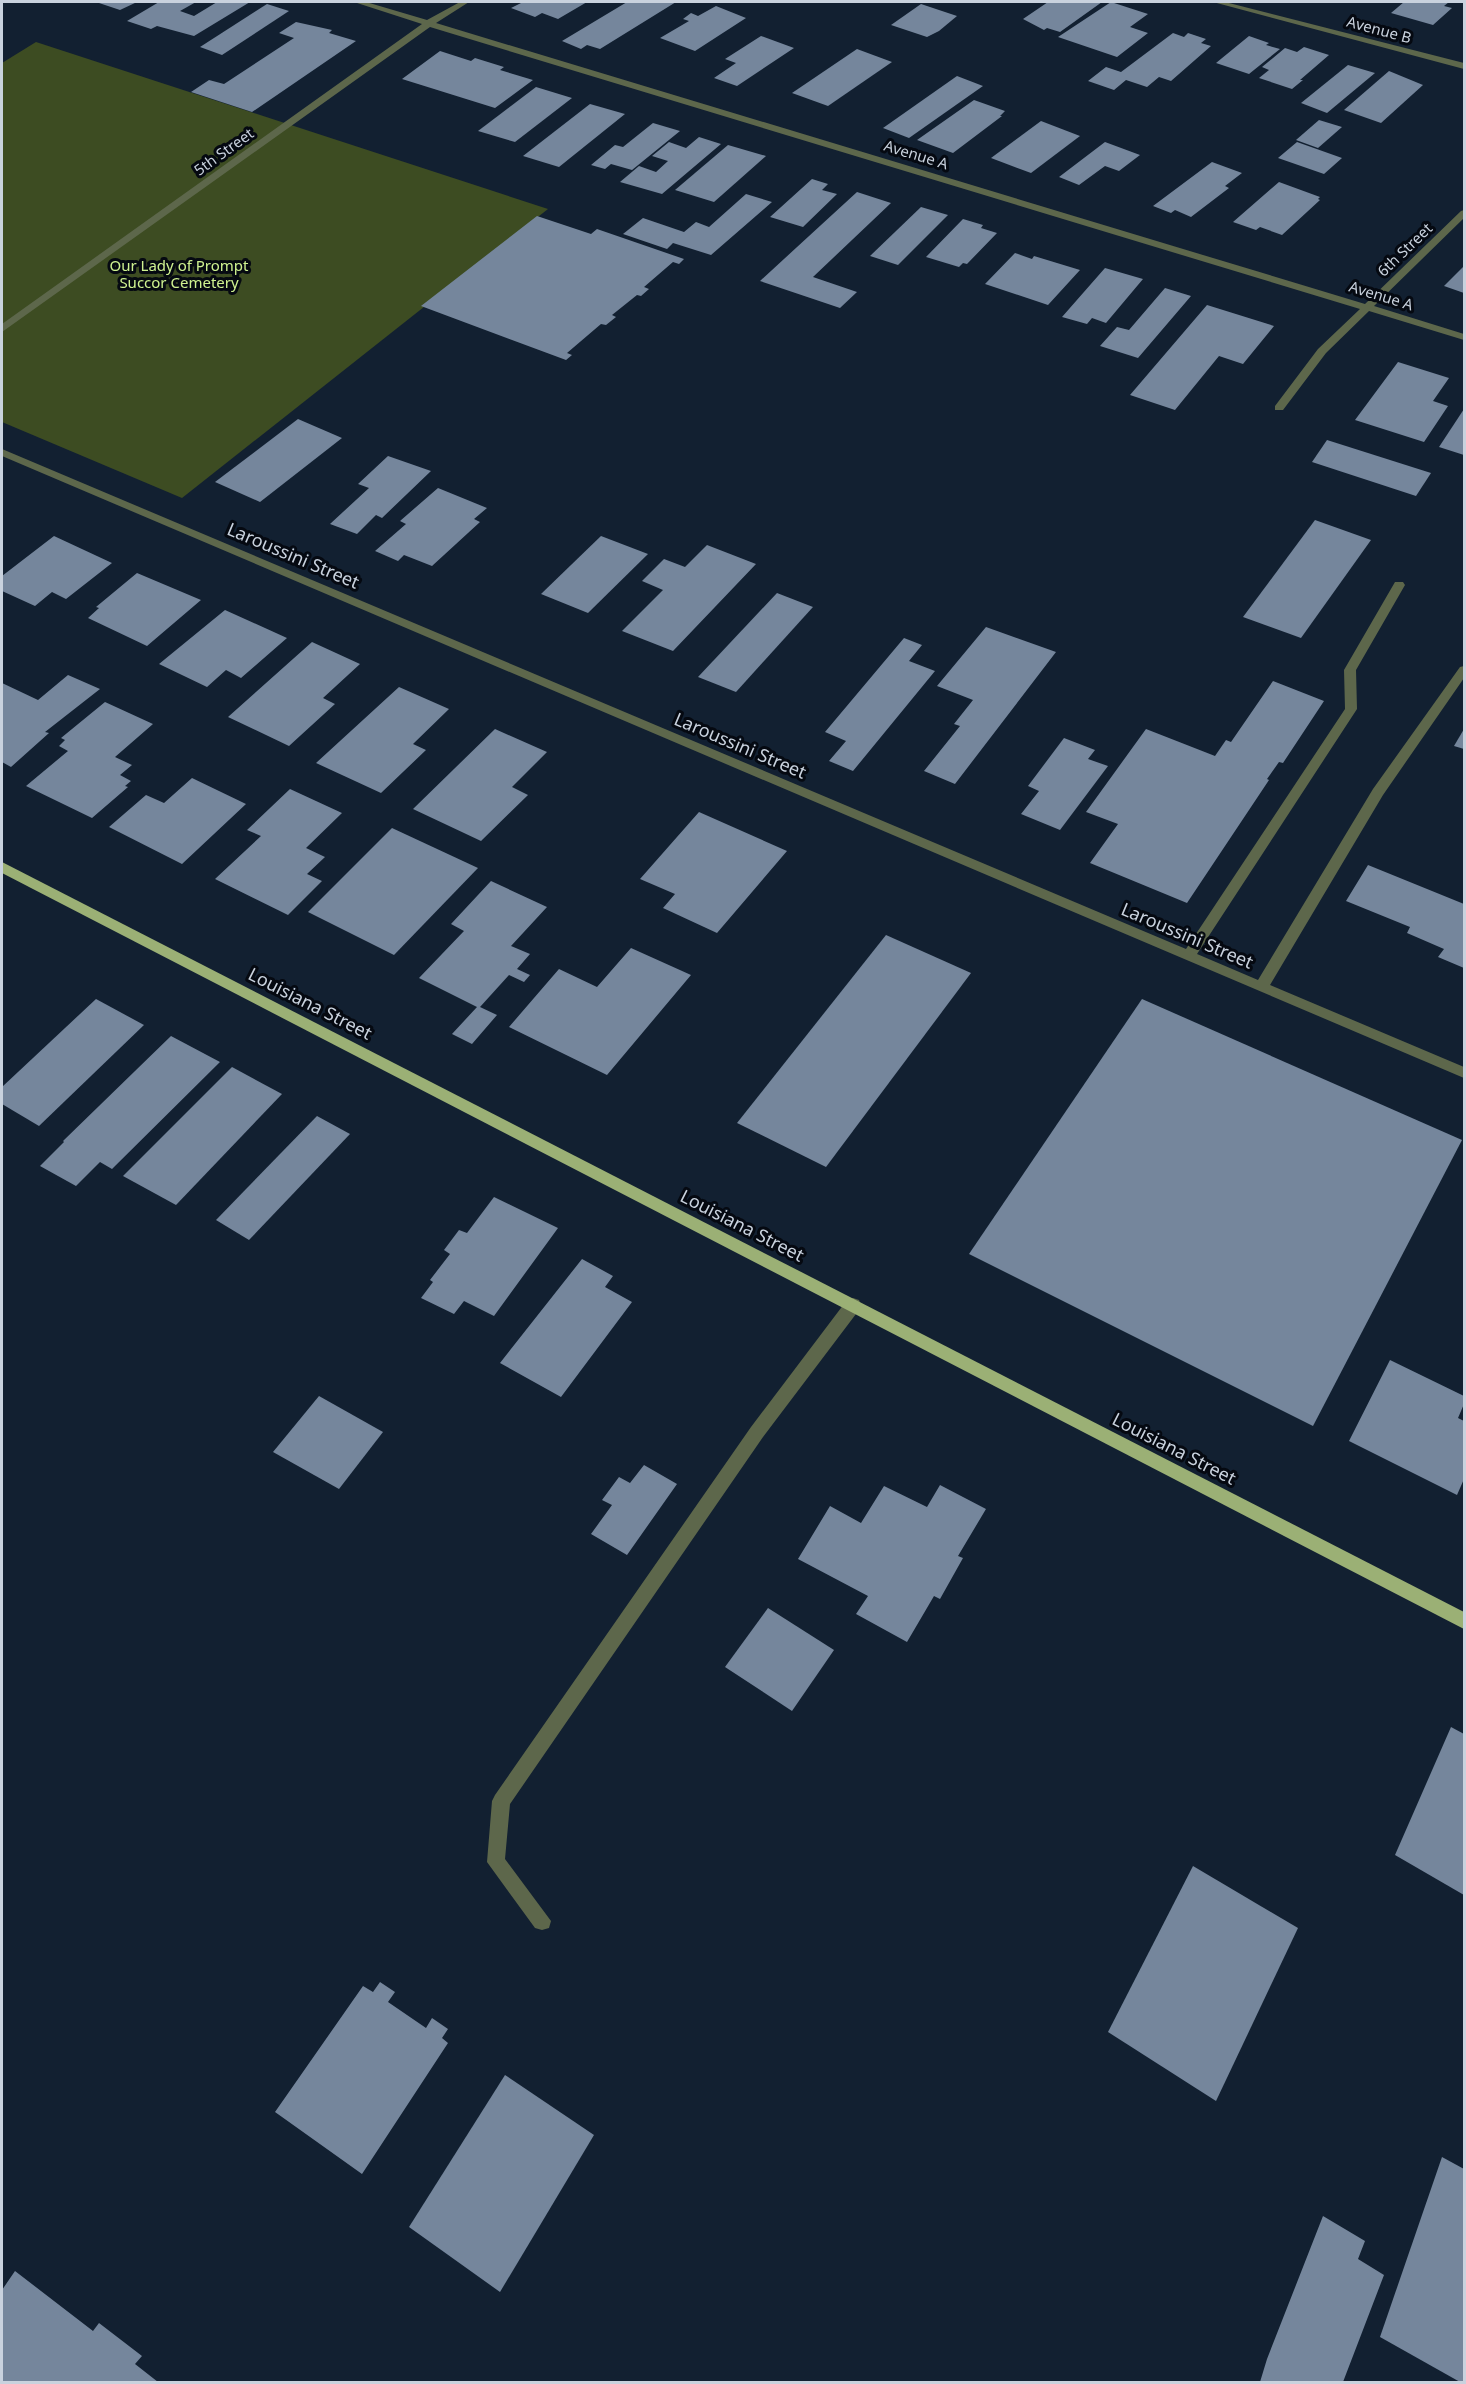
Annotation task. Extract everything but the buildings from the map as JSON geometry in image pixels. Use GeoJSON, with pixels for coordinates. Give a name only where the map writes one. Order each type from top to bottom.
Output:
{"type":"FeatureCollection","features":[{"type":"Feature","properties":{"kind":"main road","name":"Louisiana Street"},"geometry":{"type":"LineString","coordinates":[[2,867],[1464,1621]]}},
{"type":"Feature","properties":{"kind":"street","name":"Avenue A"},"geometry":{"type":"LineString","coordinates":[[358,2],[1464,337]]}},
{"type":"Feature","properties":{"kind":"street","name":"5th Street"},"geometry":{"type":"LineString","coordinates":[[2,328],[429,23],[465,2]]}},
{"type":"Feature","properties":{"kind":"street","name":"Avenue B"},"geometry":{"type":"LineString","coordinates":[[1217,2],[1464,66]]}},
{"type":"Feature","properties":{"kind":"street","name":"6th Street"},"geometry":{"type":"LineString","coordinates":[[1279,408],[1322,351],[1464,213]]}},
{"type":"Feature","properties":{"kind":"street","name":"Laroussini Street"},"geometry":{"type":"LineString","coordinates":[[2,452],[1464,1073]]}},
{"type":"Feature","properties":{"kind":"street"},"geometry":{"type":"LineString","coordinates":[[1188,956],[1351,709],[1350,670],[1399,585]]}},
{"type":"Feature","properties":{"kind":"street"},"geometry":{"type":"LineString","coordinates":[[1261,987],[1377,792],[1464,670]]}},
{"type":"Feature","properties":{"kind":"street"},"geometry":{"type":"LineString","coordinates":[[542,1921],[496,1863],[501,1801],[757,1432],[853,1305]]}},
{"type":"Feature","properties":{"kind":"green space","name":"Our Lady of Prompt Succor Cemetery"},"geometry":{"type":"Polygon","coordinates":[[[36,42],[548,209],[182,498],[2,422],[2,63],[36,42]]]}}]}
